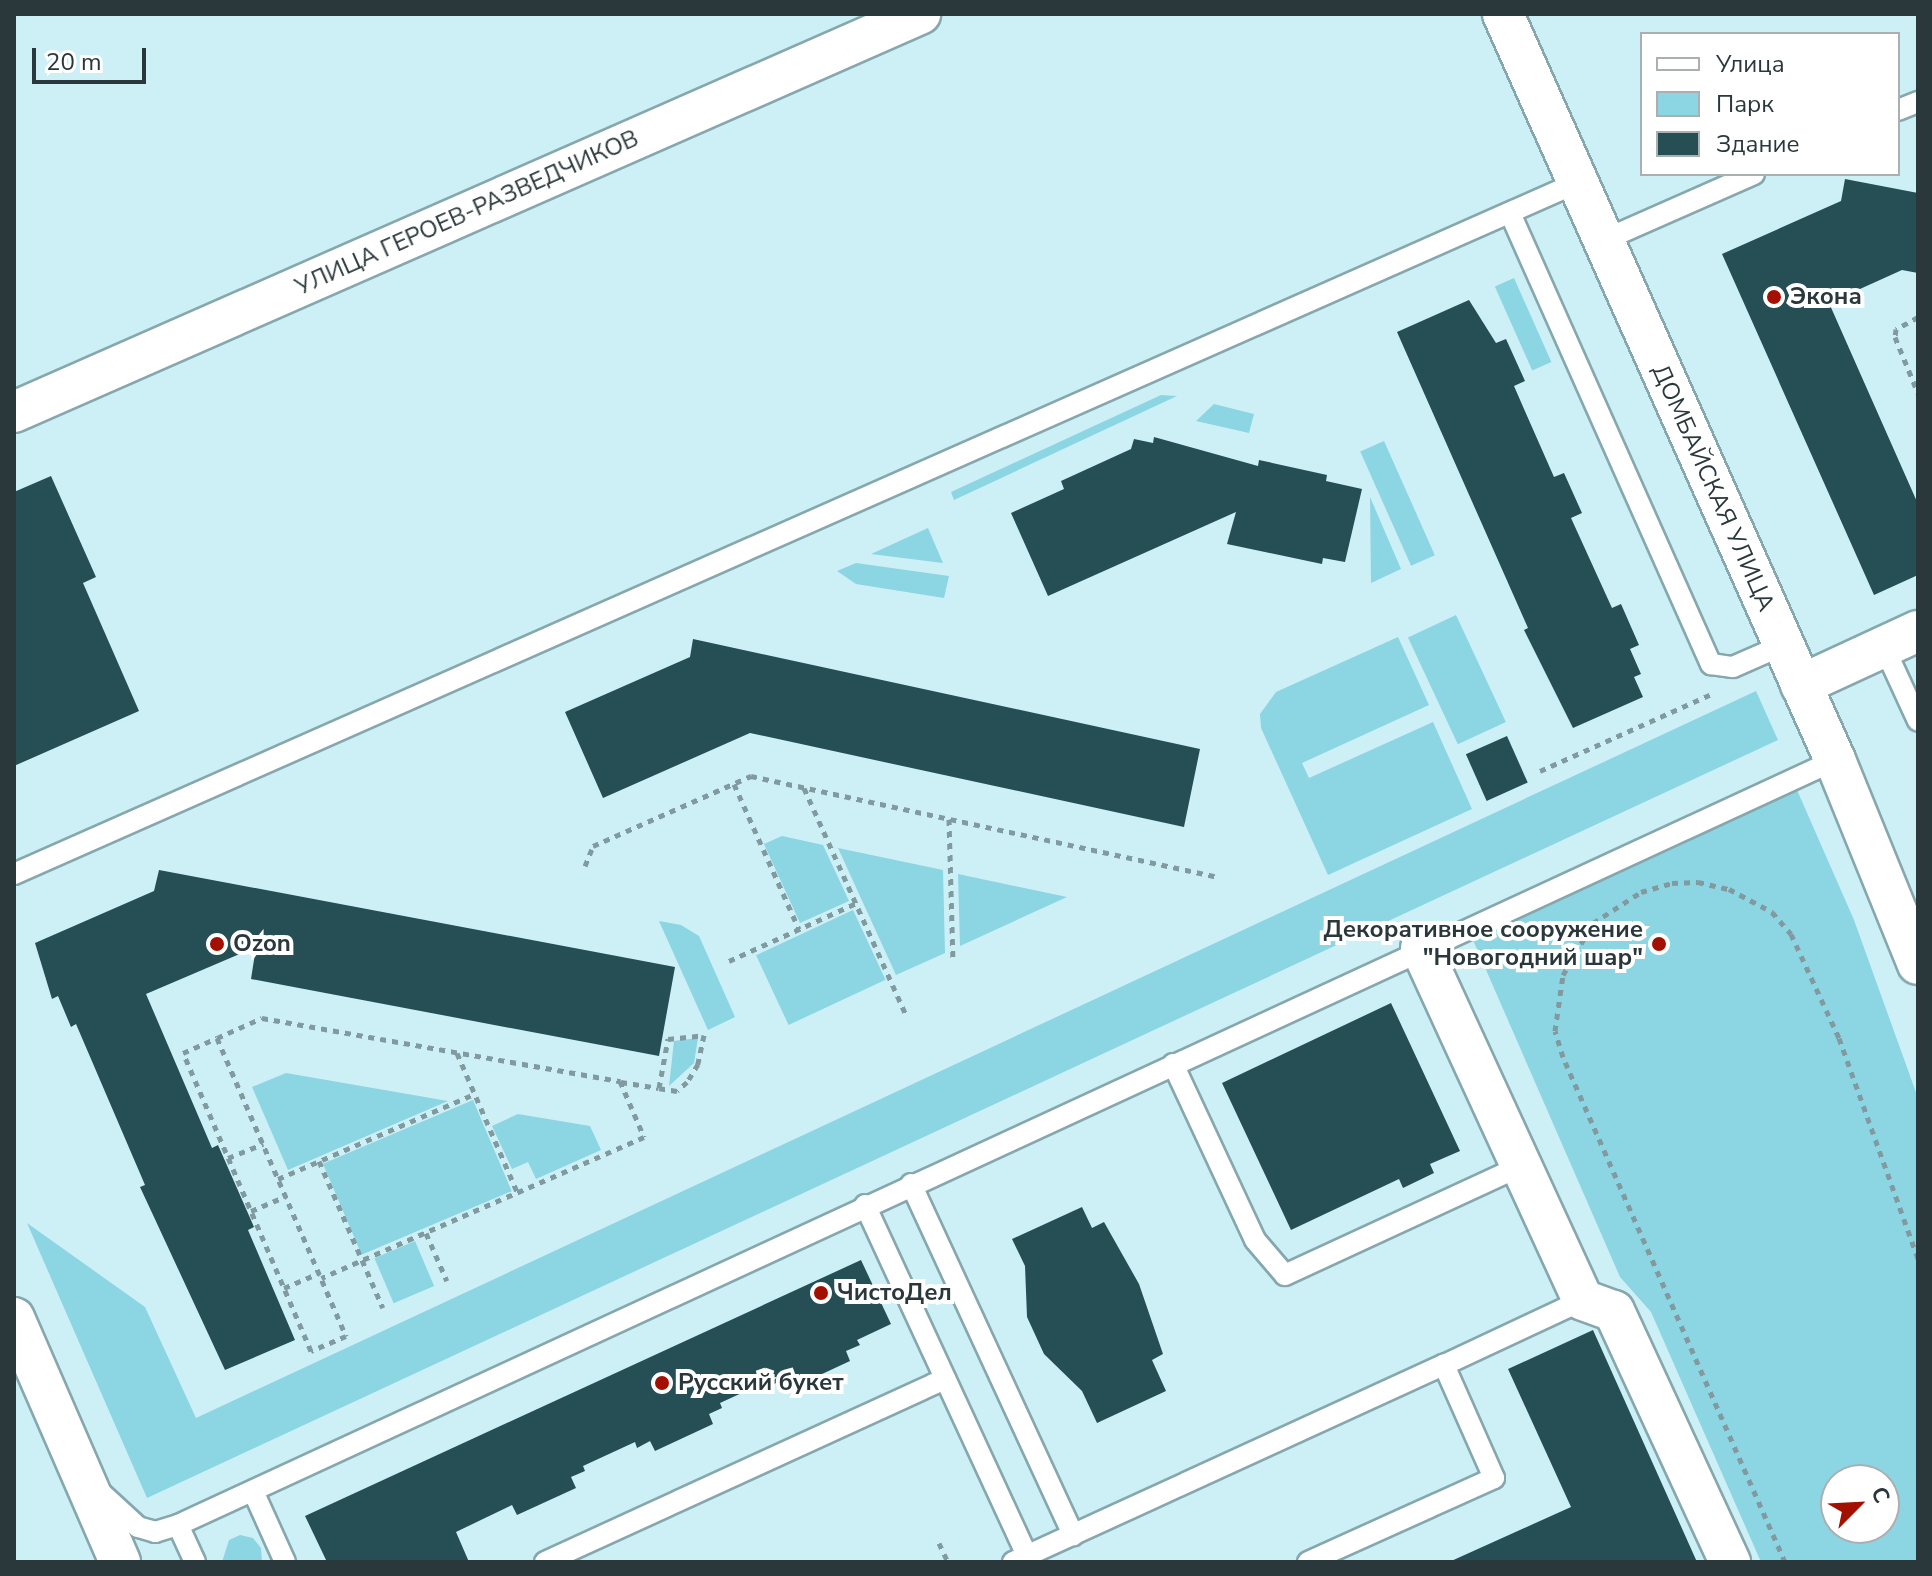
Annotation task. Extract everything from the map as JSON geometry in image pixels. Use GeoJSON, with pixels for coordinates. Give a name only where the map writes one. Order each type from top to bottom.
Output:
{"type":"FeatureCollection","features":[{"type":"Feature","properties":{"kind":"street","name":"УЛИЦА ГЕРОЕВ-РАЗВЕДЧИКОВ"},"geometry":{"type":"LineString","coordinates":[[14,412],[920,14]]}},
{"type":"Feature","properties":{"kind":"street","name":"ДОМБАЙСКАЯ УЛИЦА"},"geometry":{"type":"LineString","coordinates":[[1503,14],[1835,760],[1918,964]]}},
{"type":"Feature","properties":{"kind":"street"},"geometry":{"type":"LineString","coordinates":[[1801,685],[1901,639]]}},
{"type":"Feature","properties":{"kind":"street"},"geometry":{"type":"LineString","coordinates":[[1421,948],[1583,1300],[1614,1311],[1730,1562]]}},
{"type":"Feature","properties":{"kind":"street"},"geometry":{"type":"LineString","coordinates":[[14,1318],[120,1562]]}},
{"type":"Feature","properties":{"kind":"lane"},"geometry":{"type":"LineString","coordinates":[[1602,241],[1749,176]]}},
{"type":"Feature","properties":{"kind":"lane"},"geometry":{"type":"LineString","coordinates":[[14,874],[1576,183]]}},
{"type":"Feature","properties":{"kind":"lane"},"geometry":{"type":"LineString","coordinates":[[1510,213],[1711,664],[1733,667],[1783,645]]}},
{"type":"Feature","properties":{"kind":"lane"},"geometry":{"type":"LineString","coordinates":[[1901,639],[1918,721]]}},
{"type":"Feature","properties":{"kind":"lane"},"geometry":{"type":"LineString","coordinates":[[82,1475],[138,1527],[155,1532],[178,1525],[1421,948],[1835,760]]}},
{"type":"Feature","properties":{"kind":"lane"},"geometry":{"type":"LineString","coordinates":[[1173,1064],[1255,1240],[1285,1275],[1521,1166]]}},
{"type":"Feature","properties":{"kind":"lane"},"geometry":{"type":"LineString","coordinates":[[911,1184],[1073,1535]]}},
{"type":"Feature","properties":{"kind":"lane"},"geometry":{"type":"LineString","coordinates":[[865,1205],[945,1379],[1020,1559],[1583,1300]]}},
{"type":"Feature","properties":{"kind":"lane"},"geometry":{"type":"LineString","coordinates":[[1308,1562],[1494,1478],[1444,1365]]}},
{"type":"Feature","properties":{"kind":"lane"},"geometry":{"type":"LineString","coordinates":[[545,1562],[945,1379]]}},
{"type":"Feature","properties":{"kind":"lane"},"geometry":{"type":"LineString","coordinates":[[253,1491],[285,1562]]}},
{"type":"Feature","properties":{"kind":"lane"},"geometry":{"type":"LineString","coordinates":[[178,1525],[195,1562]]}},
{"type":"Feature","properties":{"kind":"path"},"geometry":{"type":"LineString","coordinates":[[1918,317],[1896,329],[1895,337],[1918,393]]}},
{"type":"Feature","properties":{"kind":"path"},"geometry":{"type":"LineString","coordinates":[[1540,771],[1719,690]]}},
{"type":"Feature","properties":{"kind":"path"},"geometry":{"type":"LineString","coordinates":[[585,866],[593,846],[751,776],[1217,877]]}},
{"type":"Feature","properties":{"kind":"path"},"geometry":{"type":"LineString","coordinates":[[733,784],[799,929]]}},
{"type":"Feature","properties":{"kind":"path"},"geometry":{"type":"LineString","coordinates":[[803,787],[907,1017]]}},
{"type":"Feature","properties":{"kind":"path"},"geometry":{"type":"LineString","coordinates":[[949,819],[953,959]]}},
{"type":"Feature","properties":{"kind":"path"},"geometry":{"type":"LineString","coordinates":[[1785,1562],[1563,1057],[1555,1031],[1563,975],[1593,923],[1641,892],[1672,883],[1698,882],[1729,889],[1772,912],[1791,934],[1818,989],[1918,1259]]}},
{"type":"Feature","properties":{"kind":"path"},"geometry":{"type":"LineString","coordinates":[[729,961],[856,903]]}},
{"type":"Feature","properties":{"kind":"path"},"geometry":{"type":"LineString","coordinates":[[217,1038],[346,1336],[311,1351],[183,1053],[262,1018],[659,1088],[677,1091],[698,1064],[704,1035],[668,1039],[659,1088]]}},
{"type":"Feature","properties":{"kind":"path"},"geometry":{"type":"LineString","coordinates":[[456,1052],[518,1194]]}},
{"type":"Feature","properties":{"kind":"path"},"geometry":{"type":"LineString","coordinates":[[284,1288],[362,1261],[644,1137],[620,1081]]}},
{"type":"Feature","properties":{"kind":"path"},"geometry":{"type":"LineString","coordinates":[[278,1179],[474,1094]]}},
{"type":"Feature","properties":{"kind":"path"},"geometry":{"type":"LineString","coordinates":[[228,1158],[263,1144]]}},
{"type":"Feature","properties":{"kind":"path"},"geometry":{"type":"LineString","coordinates":[[319,1161],[383,1308]]}},
{"type":"Feature","properties":{"kind":"path"},"geometry":{"type":"LineString","coordinates":[[251,1211],[286,1196]]}},
{"type":"Feature","properties":{"kind":"path"},"geometry":{"type":"LineString","coordinates":[[426,1233],[447,1281]]}},
{"type":"Feature","properties":{"kind":"path"},"geometry":{"type":"LineString","coordinates":[[939,1543],[948,1562]]}},
{"type":"Feature","properties":{"kind":"green space"},"geometry":{"type":"Polygon","coordinates":[[[1514,278],[1551,362],[1532,371],[1495,287],[1514,278]]]}},
{"type":"Feature","properties":{"kind":"green space"},"geometry":{"type":"Polygon","coordinates":[[[1161,395],[1177,396],[954,500],[951,492],[1161,395]]]}},
{"type":"Feature","properties":{"kind":"green space"},"geometry":{"type":"Polygon","coordinates":[[[1214,404],[1254,414],[1249,433],[1196,421],[1214,404]]]}},
{"type":"Feature","properties":{"kind":"green space"},"geometry":{"type":"Polygon","coordinates":[[[1384,441],[1435,555],[1411,566],[1360,452],[1384,441]]]}},
{"type":"Feature","properties":{"kind":"green space"},"geometry":{"type":"Polygon","coordinates":[[[1370,497],[1401,569],[1371,583],[1370,497]]]}},
{"type":"Feature","properties":{"kind":"green space"},"geometry":{"type":"Polygon","coordinates":[[[928,528],[943,563],[871,554],[928,528]]]}},
{"type":"Feature","properties":{"kind":"green space"},"geometry":{"type":"Polygon","coordinates":[[[856,563],[949,576],[944,598],[856,584],[837,571],[856,563]]]}},
{"type":"Feature","properties":{"kind":"green space"},"geometry":{"type":"Polygon","coordinates":[[[1456,615],[1506,722],[1458,744],[1408,637],[1456,615]]]}},
{"type":"Feature","properties":{"kind":"green space"},"geometry":{"type":"Polygon","coordinates":[[[1398,637],[1429,705],[1302,763],[1309,778],[1433,722],[1472,809],[1328,875],[1261,728],[1260,714],[1276,692],[1398,637]]]}},
{"type":"Feature","properties":{"kind":"green space"},"geometry":{"type":"Polygon","coordinates":[[[1756,691],[1778,740],[147,1498],[27,1223],[145,1307],[196,1418],[1756,691]]]}},
{"type":"Feature","properties":{"kind":"green space"},"geometry":{"type":"Polygon","coordinates":[[[1797,790],[1854,920],[1918,1098],[1918,1562],[1761,1562],[1651,1312],[1620,1277],[1473,940],[1707,826],[1711,830],[1797,790]]]}},
{"type":"Feature","properties":{"kind":"green space"},"geometry":{"type":"Polygon","coordinates":[[[782,836],[823,845],[849,901],[800,923],[764,844],[782,836]]]}},
{"type":"Feature","properties":{"kind":"green space"},"geometry":{"type":"Polygon","coordinates":[[[838,848],[943,870],[945,953],[896,975],[838,848]]]}},
{"type":"Feature","properties":{"kind":"green space"},"geometry":{"type":"Polygon","coordinates":[[[958,874],[1067,897],[960,946],[958,874]]]}},
{"type":"Feature","properties":{"kind":"green space"},"geometry":{"type":"Polygon","coordinates":[[[853,910],[886,980],[789,1025],[756,955],[853,910]]]}},
{"type":"Feature","properties":{"kind":"green space"},"geometry":{"type":"Polygon","coordinates":[[[659,921],[681,925],[699,936],[735,1017],[708,1030],[659,921]]]}},
{"type":"Feature","properties":{"kind":"green space"},"geometry":{"type":"Polygon","coordinates":[[[698,1038],[694,1063],[669,1086],[674,1041],[698,1038]]]}},
{"type":"Feature","properties":{"kind":"green space"},"geometry":{"type":"Polygon","coordinates":[[[286,1073],[448,1101],[288,1170],[252,1087],[286,1073]]]}},
{"type":"Feature","properties":{"kind":"green space"},"geometry":{"type":"Polygon","coordinates":[[[473,1100],[512,1191],[362,1255],[323,1164],[473,1100]]]}},
{"type":"Feature","properties":{"kind":"green space"},"geometry":{"type":"Polygon","coordinates":[[[518,1114],[590,1126],[601,1150],[536,1179],[528,1162],[512,1169],[492,1126],[518,1114]]]}},
{"type":"Feature","properties":{"kind":"green space"},"geometry":{"type":"Polygon","coordinates":[[[415,1241],[434,1286],[394,1303],[374,1258],[415,1241]]]}},
{"type":"Feature","properties":{"kind":"green space"},"geometry":{"type":"Polygon","coordinates":[[[240,1535],[253,1538],[261,1548],[262,1562],[222,1562],[229,1540],[240,1535]]]}},
{"type":"Feature","properties":{"kind":"building"},"geometry":{"type":"Polygon","coordinates":[[[1845,179],[1918,193],[1918,273],[1902,270],[1829,303],[1918,504],[1918,575],[1874,595],[1722,254],[1841,201],[1845,179]]]}},
{"type":"Feature","properties":{"kind":"building"},"geometry":{"type":"Polygon","coordinates":[[[1469,300],[1496,343],[1506,339],[1525,381],[1514,386],[1524,409],[1554,477],[1564,473],[1582,513],[1571,518],[1612,608],[1621,604],[1639,645],[1630,649],[1641,674],[1634,677],[1643,697],[1573,728],[1524,630],[1528,628],[1397,332],[1469,300]]]}},
{"type":"Feature","properties":{"kind":"building"},"geometry":{"type":"Polygon","coordinates":[[[1154,437],[1258,466],[1259,460],[1327,475],[1326,481],[1362,489],[1345,562],[1323,558],[1322,564],[1227,544],[1236,512],[1048,596],[1011,513],[1064,489],[1061,481],[1131,449],[1134,439],[1153,443],[1154,437]]]}},
{"type":"Feature","properties":{"kind":"building"},"geometry":{"type":"Polygon","coordinates":[[[51,476],[96,577],[83,583],[139,711],[14,766],[14,492],[51,476]]]}},
{"type":"Feature","properties":{"kind":"building"},"geometry":{"type":"Polygon","coordinates":[[[693,639],[1200,749],[1184,827],[750,733],[603,798],[565,712],[690,657],[693,639]]]}},
{"type":"Feature","properties":{"kind":"building"},"geometry":{"type":"Polygon","coordinates":[[[1507,736],[1528,783],[1487,801],[1466,754],[1507,736]]]}},
{"type":"Feature","properties":{"kind":"building"},"geometry":{"type":"Polygon","coordinates":[[[159,870],[675,967],[659,1056],[251,979],[256,947],[146,994],[212,1148],[218,1145],[254,1227],[248,1230],[295,1340],[225,1370],[140,1187],[145,1185],[76,1024],[71,1027],[58,996],[52,999],[35,943],[154,891],[159,870]]]}},
{"type":"Feature","properties":{"kind":"building"},"geometry":{"type":"Polygon","coordinates":[[[1391,1003],[1460,1151],[1430,1164],[1434,1173],[1403,1188],[1399,1179],[1291,1230],[1222,1083],[1391,1003]]]}},
{"type":"Feature","properties":{"kind":"building"},"geometry":{"type":"Polygon","coordinates":[[[1082,1207],[1092,1228],[1104,1222],[1139,1284],[1163,1354],[1152,1360],[1166,1391],[1097,1423],[1082,1391],[1044,1354],[1027,1317],[1025,1266],[1012,1239],[1082,1207]]]}},
{"type":"Feature","properties":{"kind":"building"},"geometry":{"type":"Polygon","coordinates":[[[861,1260],[891,1324],[857,1340],[860,1345],[846,1351],[850,1361],[792,1388],[788,1378],[774,1384],[772,1379],[720,1403],[722,1408],[709,1414],[713,1424],[655,1451],[650,1441],[637,1448],[635,1442],[583,1466],[585,1471],[571,1477],[576,1488],[517,1515],[512,1505],[456,1532],[469,1562],[327,1562],[305,1516],[861,1260]]]}},
{"type":"Feature","properties":{"kind":"building"},"geometry":{"type":"Polygon","coordinates":[[[1593,1330],[1697,1562],[1449,1562],[1571,1507],[1508,1369],[1593,1330]]]}},
{"type":"Feature","properties":{"kind":"place","name":"Экона"},"geometry":{"type":"Point","coordinates":[1774,297]}},
{"type":"Feature","properties":{"kind":"place","name":"Ozon"},"geometry":{"type":"Point","coordinates":[217,944]}},
{"type":"Feature","properties":{"kind":"place","name":"Декоративное сооружение \"Новогодний шар\""},"geometry":{"type":"Point","coordinates":[1659,944]}},
{"type":"Feature","properties":{"kind":"place","name":"ЧистоДел"},"geometry":{"type":"Point","coordinates":[821,1293]}},
{"type":"Feature","properties":{"kind":"place","name":"Русский букет"},"geometry":{"type":"Point","coordinates":[662,1383]}}]}
